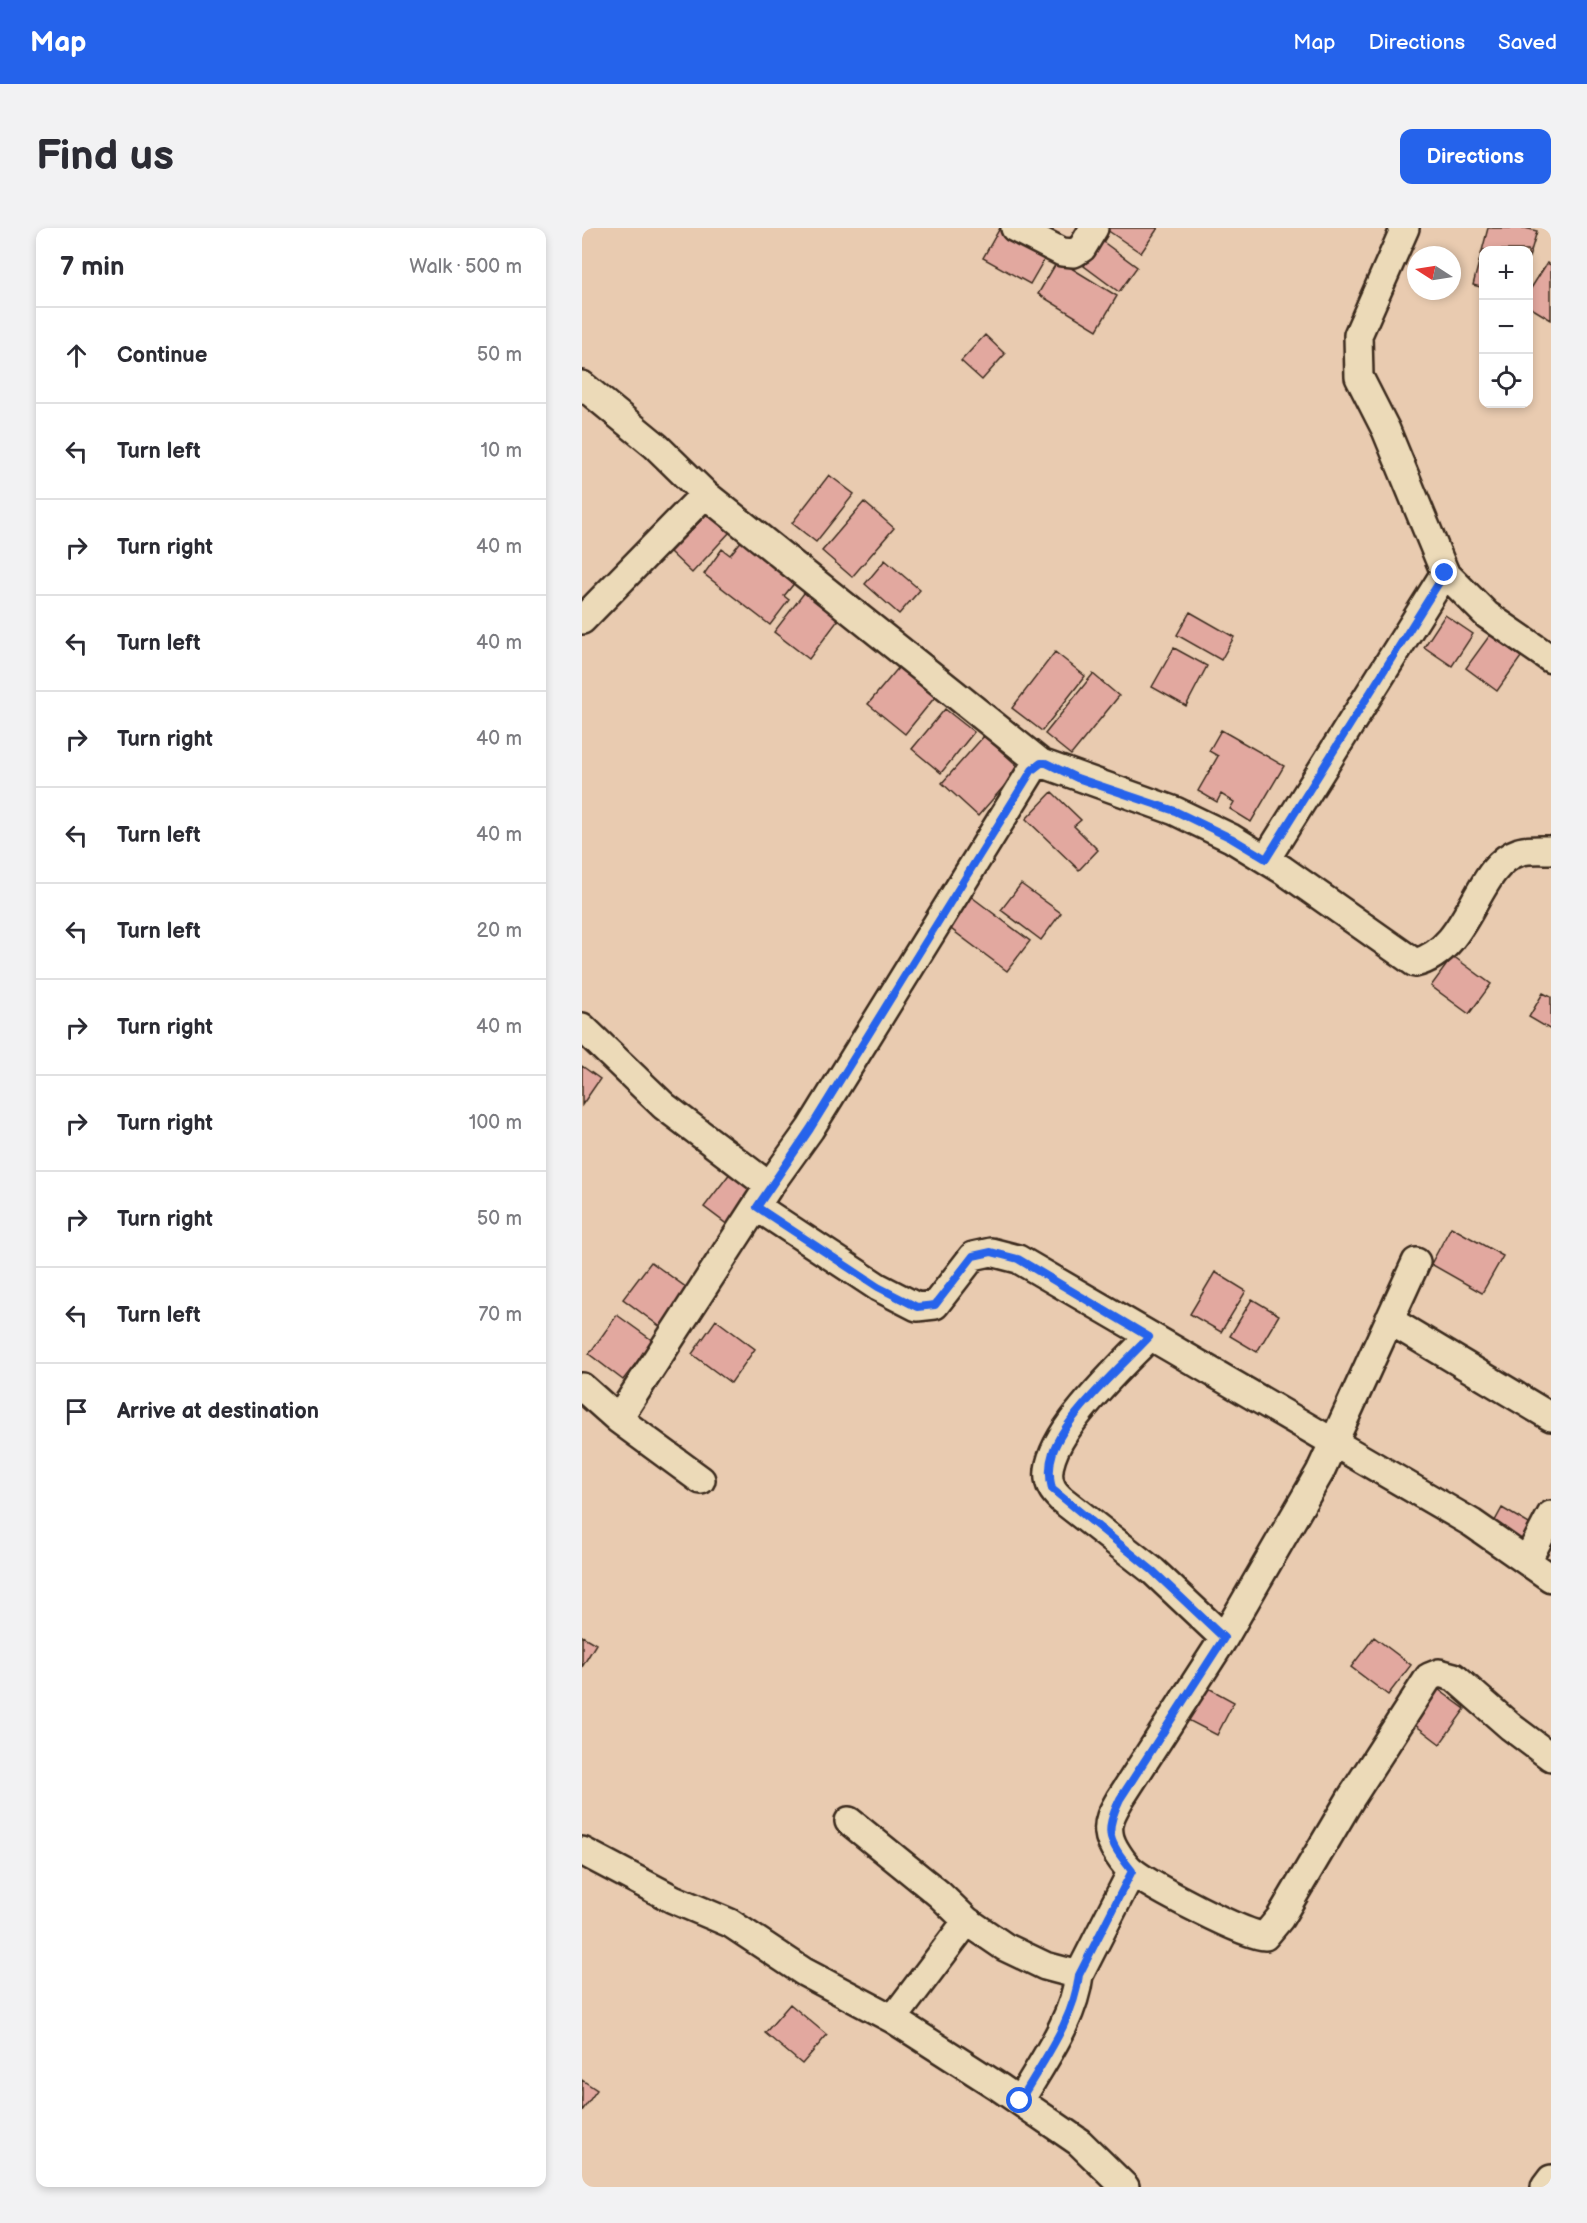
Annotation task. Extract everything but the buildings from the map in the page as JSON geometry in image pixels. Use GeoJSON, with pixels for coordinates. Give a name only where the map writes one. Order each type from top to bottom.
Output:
{"type":"FeatureCollection","features":[{"type":"Feature","properties":{"kind":"street"},"geometry":{"type":"LineString","coordinates":[[1015,228],[1062,252],[1074,253],[1082,248],[1094,228]]}},
{"type":"Feature","properties":{"kind":"street"},"geometry":{"type":"LineString","coordinates":[[1405,228],[1358,335],[1359,377],[1386,430],[1445,573],[1487,615],[1551,659]]}},
{"type":"Feature","properties":{"kind":"street"},"geometry":{"type":"LineString","coordinates":[[582,385],[656,446],[705,494],[1041,763],[1051,765],[1077,778],[1175,811],[1231,838],[1266,859],[1415,963],[1427,960],[1459,931],[1497,867],[1518,852],[1551,850]]}},
{"type":"Feature","properties":{"kind":"street"},"geometry":{"type":"LineString","coordinates":[[582,620],[705,494]]}},
{"type":"Feature","properties":{"kind":"street"},"geometry":{"type":"LineString","coordinates":[[1266,859],[1445,573]]}},
{"type":"Feature","properties":{"kind":"street"},"geometry":{"type":"LineString","coordinates":[[618,1419],[763,1196],[810,1129],[1032,770],[1041,763]]}},
{"type":"Feature","properties":{"kind":"street"},"geometry":{"type":"LineString","coordinates":[[582,1027],[763,1196],[878,1287],[917,1307],[935,1305],[973,1256],[991,1252],[1018,1259],[1333,1444],[1473,1523],[1551,1578]]}},
{"type":"Feature","properties":{"kind":"street"},"geometry":{"type":"LineString","coordinates":[[1416,1262],[1333,1444],[1224,1638],[1120,1799],[1110,1820],[1109,1835],[1114,1847],[1132,1871],[1241,1930],[1265,1936],[1280,1918],[1403,1715],[1429,1677],[1439,1673],[1454,1677],[1510,1726],[1551,1757]]}},
{"type":"Feature","properties":{"kind":"street"},"geometry":{"type":"LineString","coordinates":[[1389,1320],[1551,1417]]}},
{"type":"Feature","properties":{"kind":"street"},"geometry":{"type":"LineString","coordinates":[[1149,1337],[1068,1424],[1053,1451],[1048,1476],[1052,1489],[1153,1571],[1224,1638]]}},
{"type":"Feature","properties":{"kind":"street"},"geometry":{"type":"LineString","coordinates":[[582,1388],[618,1419],[701,1480]]}},
{"type":"Feature","properties":{"kind":"street"},"geometry":{"type":"LineString","coordinates":[[1527,1561],[1551,1515]]}},
{"type":"Feature","properties":{"kind":"street"},"geometry":{"type":"LineString","coordinates":[[849,1821],[939,1894],[967,1921],[1005,1947],[1035,1961],[1079,1975]]}},
{"type":"Feature","properties":{"kind":"street"},"geometry":{"type":"LineString","coordinates":[[582,1851],[673,1899],[730,1923],[804,1972],[893,2019],[1079,2142],[1125,2187]]}},
{"type":"Feature","properties":{"kind":"street"},"geometry":{"type":"LineString","coordinates":[[1020,2101],[1068,2015],[1077,1992],[1079,1975],[1132,1871]]}},
{"type":"Feature","properties":{"kind":"street"},"geometry":{"type":"LineString","coordinates":[[893,2019],[967,1921]]}},
{"type":"Feature","properties":{"kind":"street"},"geometry":{"type":"LineString","coordinates":[[1545,2187],[1551,2179]]}},
{"type":"Feature","properties":{"kind":"route"},"geometry":{"type":"LineString","coordinates":[[1020,2101],[1068,2015],[1077,1992],[1079,1975],[1132,1871],[1114,1847],[1109,1835],[1110,1820],[1120,1799],[1224,1638],[1153,1571],[1061,1499],[1052,1489],[1048,1476],[1053,1451],[1068,1424],[1149,1337],[1018,1259],[991,1252],[973,1256],[935,1305],[917,1307],[878,1287],[757,1207],[768,1186],[810,1129],[1032,770],[1041,763],[1046,763],[1077,778],[1175,811],[1231,838],[1266,859],[1445,573]]}}]}
